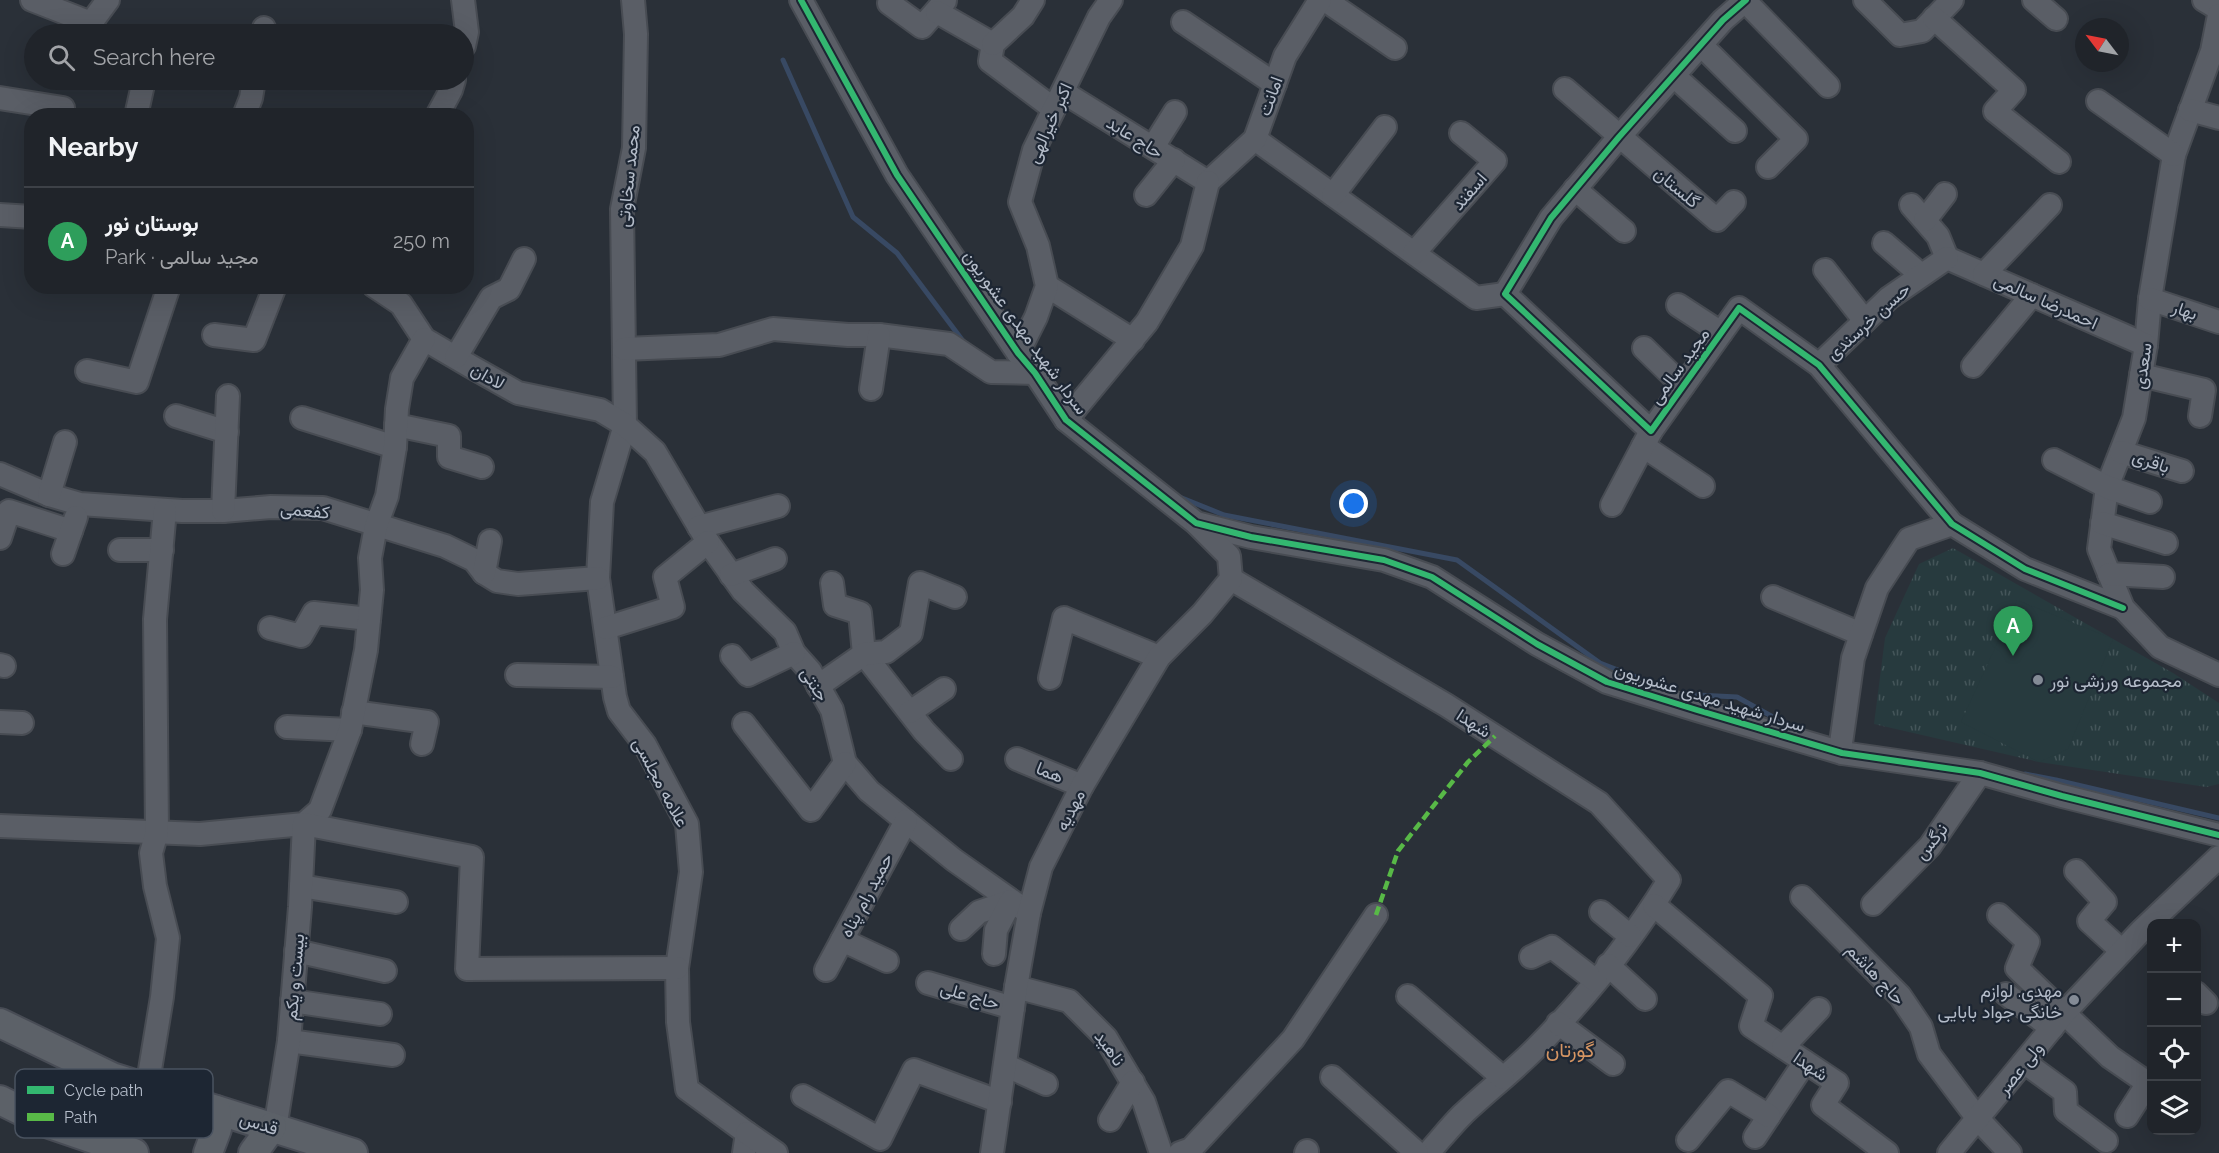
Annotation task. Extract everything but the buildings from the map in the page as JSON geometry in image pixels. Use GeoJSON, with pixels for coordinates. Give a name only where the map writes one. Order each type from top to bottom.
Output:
{"type":"FeatureCollection","features":[{"type":"Feature","properties":{"kind":"main road","name":"قدس"},"geometry":{"type":"LineString","coordinates":[[0,1023],[95,1069]]}},
{"type":"Feature","properties":{"kind":"main road"},"geometry":{"type":"LineString","coordinates":[[0,1100],[15,1108]]}},
{"type":"Feature","properties":{"kind":"main road","name":"قدس"},"geometry":{"type":"LineString","coordinates":[[213,1109],[353,1153]]}},
{"type":"Feature","properties":{"kind":"main road"},"geometry":{"type":"LineString","coordinates":[[208,1153],[217,1129],[216,1110]]}},
{"type":"Feature","properties":{"kind":"main road"},"geometry":{"type":"LineString","coordinates":[[254,1153],[261,1139],[273,1128]]}},
{"type":"Feature","properties":{"kind":"main road"},"geometry":{"type":"LineString","coordinates":[[81,1145],[134,1153]]}},
{"type":"Feature","properties":{"kind":"street"},"geometry":{"type":"LineString","coordinates":[[32,0],[91,23],[108,0]]}},
{"type":"Feature","properties":{"kind":"street"},"geometry":{"type":"LineString","coordinates":[[463,0],[466,24]]}},
{"type":"Feature","properties":{"kind":"street","name":"محمد سخاوتی"},"geometry":{"type":"LineString","coordinates":[[625,425],[622,209],[634,148],[636,34],[633,0]]}},
{"type":"Feature","properties":{"kind":"street","name":"سردار شهید مهدی عشوریون"},"geometry":{"type":"LineString","coordinates":[[801,0],[897,175],[1066,420],[1196,523],[1251,537],[1384,560],[1432,577],[1537,644],[1606,682],[1842,753],[1980,772],[2062,796],[2219,835]]}},
{"type":"Feature","properties":{"kind":"street"},"geometry":{"type":"LineString","coordinates":[[889,3],[922,27],[942,6],[993,44],[1023,16],[1033,0]]}},
{"type":"Feature","properties":{"kind":"street","name":"اکبر خیرالهی"},"geometry":{"type":"LineString","coordinates":[[1047,286],[1038,246],[1020,202],[1034,150],[1099,17],[1111,0]]}},
{"type":"Feature","properties":{"kind":"street","name":"امانت"},"geometry":{"type":"LineString","coordinates":[[1208,182],[1255,139],[1285,56],[1320,0]]}},
{"type":"Feature","properties":{"kind":"street"},"geometry":{"type":"LineString","coordinates":[[1325,0],[1395,48]]}},
{"type":"Feature","properties":{"kind":"street"},"geometry":{"type":"LineString","coordinates":[[1865,0],[1900,35],[1922,31],[1952,0]]}},
{"type":"Feature","properties":{"kind":"street"},"geometry":{"type":"LineString","coordinates":[[2034,0],[2056,19]]}},
{"type":"Feature","properties":{"kind":"street"},"geometry":{"type":"LineString","coordinates":[[2204,0],[2219,9]]}},
{"type":"Feature","properties":{"kind":"street"},"geometry":{"type":"LineString","coordinates":[[1255,139],[1476,298],[1505,294],[1551,218],[1723,20],[1745,1],[1828,86]]}},
{"type":"Feature","properties":{"kind":"street","name":"سعدی"},"geometry":{"type":"LineString","coordinates":[[2214,673],[2160,647],[2127,612],[2099,549],[2107,488],[2134,418],[2146,345],[2150,298],[2174,155],[2190,110],[2216,52],[2219,15]]}},
{"type":"Feature","properties":{"kind":"street"},"geometry":{"type":"LineString","coordinates":[[1934,18],[2014,90],[1995,111],[2059,162]]}},
{"type":"Feature","properties":{"kind":"street"},"geometry":{"type":"LineString","coordinates":[[1183,22],[1275,84]]}},
{"type":"Feature","properties":{"kind":"street","name":"حاج عابد"},"geometry":{"type":"LineString","coordinates":[[993,44],[990,60],[1058,100],[1153,147],[1208,182]]}},
{"type":"Feature","properties":{"kind":"street"},"geometry":{"type":"LineString","coordinates":[[1701,45],[1796,139],[1768,167]]}},
{"type":"Feature","properties":{"kind":"street"},"geometry":{"type":"LineString","coordinates":[[1674,76],[1735,131]]}},
{"type":"Feature","properties":{"kind":"street"},"geometry":{"type":"LineString","coordinates":[[1565,89],[1620,136]]}},
{"type":"Feature","properties":{"kind":"street"},"geometry":{"type":"LineString","coordinates":[[138,108],[142,90]]}},
{"type":"Feature","properties":{"kind":"street"},"geometry":{"type":"LineString","coordinates":[[247,108],[252,90]]}},
{"type":"Feature","properties":{"kind":"street"},"geometry":{"type":"LineString","coordinates":[[442,108],[452,90]]}},
{"type":"Feature","properties":{"kind":"street"},"geometry":{"type":"LineString","coordinates":[[0,98],[63,108]]}},
{"type":"Feature","properties":{"kind":"street"},"geometry":{"type":"LineString","coordinates":[[2098,101],[2174,155]]}},
{"type":"Feature","properties":{"kind":"street"},"geometry":{"type":"LineString","coordinates":[[2190,110],[2219,118]]}},
{"type":"Feature","properties":{"kind":"street"},"geometry":{"type":"LineString","coordinates":[[1153,147],[1175,111]]}},
{"type":"Feature","properties":{"kind":"street"},"geometry":{"type":"LineString","coordinates":[[1334,195],[1385,127]]}},
{"type":"Feature","properties":{"kind":"street","name":"اسفند"},"geometry":{"type":"LineString","coordinates":[[1414,253],[1495,161],[1461,133]]}},
{"type":"Feature","properties":{"kind":"street","name":"گلستان"},"geometry":{"type":"LineString","coordinates":[[1620,136],[1717,220],[1734,202]]}},
{"type":"Feature","properties":{"kind":"street"},"geometry":{"type":"LineString","coordinates":[[1146,195],[1174,160]]}},
{"type":"Feature","properties":{"kind":"street"},"geometry":{"type":"LineString","coordinates":[[1066,420],[1147,322],[1192,246],[1208,182]]}},
{"type":"Feature","properties":{"kind":"street"},"geometry":{"type":"LineString","coordinates":[[1575,189],[1624,231]]}},
{"type":"Feature","properties":{"kind":"street"},"geometry":{"type":"LineString","coordinates":[[1945,194],[1918,213],[1938,236],[1947,258]]}},
{"type":"Feature","properties":{"kind":"street"},"geometry":{"type":"LineString","coordinates":[[1984,274],[2050,205]]}},
{"type":"Feature","properties":{"kind":"street"},"geometry":{"type":"LineString","coordinates":[[0,215],[24,216]]}},
{"type":"Feature","properties":{"kind":"street"},"geometry":{"type":"LineString","coordinates":[[1884,243],[1922,275]]}},
{"type":"Feature","properties":{"kind":"street","name":"احمدرضا سالمی"},"geometry":{"type":"LineString","coordinates":[[1947,258],[2146,345]]}},
{"type":"Feature","properties":{"kind":"street","name":"حسن خرسندی"},"geometry":{"type":"LineString","coordinates":[[1820,365],[1889,298],[1947,258]]}},
{"type":"Feature","properties":{"kind":"street"},"geometry":{"type":"LineString","coordinates":[[456,357],[491,298],[509,289],[524,259]]}},
{"type":"Feature","properties":{"kind":"street"},"geometry":{"type":"LineString","coordinates":[[1826,270],[1865,321]]}},
{"type":"Feature","properties":{"kind":"street"},"geometry":{"type":"LineString","coordinates":[[1018,353],[1036,317],[1047,286],[1133,340]]}},
{"type":"Feature","properties":{"kind":"street"},"geometry":{"type":"LineString","coordinates":[[87,371],[136,382],[166,294]]}},
{"type":"Feature","properties":{"kind":"street"},"geometry":{"type":"LineString","coordinates":[[214,335],[254,340],[272,294]]}},
{"type":"Feature","properties":{"kind":"street","name":"لادان"},"geometry":{"type":"LineString","coordinates":[[386,294],[401,304],[424,339],[518,393],[600,410],[625,425]]}},
{"type":"Feature","properties":{"kind":"street","name":"مجید سالمی"},"geometry":{"type":"LineString","coordinates":[[1505,294],[1647,438],[1739,308],[1820,365],[1952,524],[2025,569],[2127,612]]}},
{"type":"Feature","properties":{"kind":"street"},"geometry":{"type":"LineString","coordinates":[[1973,366],[2032,295]]}},
{"type":"Feature","properties":{"kind":"street","name":"بهار"},"geometry":{"type":"LineString","coordinates":[[2150,298],[2219,322]]}},
{"type":"Feature","properties":{"kind":"street"},"geometry":{"type":"LineString","coordinates":[[1678,305],[1721,333]]}},
{"type":"Feature","properties":{"kind":"street"},"geometry":{"type":"LineString","coordinates":[[624,349],[719,345],[773,329],[879,335],[949,344],[991,372],[1035,373]]}},
{"type":"Feature","properties":{"kind":"street"},"geometry":{"type":"LineString","coordinates":[[871,389],[879,335]]}},
{"type":"Feature","properties":{"kind":"street"},"geometry":{"type":"LineString","coordinates":[[304,824],[320,810],[351,721],[366,650],[372,590],[370,558],[376,525],[387,496],[402,378],[424,339]]}},
{"type":"Feature","properties":{"kind":"street"},"geometry":{"type":"LineString","coordinates":[[1644,348],[1683,386]]}},
{"type":"Feature","properties":{"kind":"street"},"geometry":{"type":"LineString","coordinates":[[2141,375],[2204,390],[2200,416]]}},
{"type":"Feature","properties":{"kind":"street"},"geometry":{"type":"LineString","coordinates":[[223,511],[228,396]]}},
{"type":"Feature","properties":{"kind":"street"},"geometry":{"type":"LineString","coordinates":[[176,416],[227,432]]}},
{"type":"Feature","properties":{"kind":"street"},"geometry":{"type":"LineString","coordinates":[[302,418],[395,436],[449,436],[449,458],[482,467]]}},
{"type":"Feature","properties":{"kind":"street","name":"جنتی"},"geometry":{"type":"LineString","coordinates":[[625,425],[655,452],[703,534],[743,591],[785,632],[794,653],[810,671],[832,710],[845,764],[869,791],[954,860],[1020,907]]}},
{"type":"Feature","properties":{"kind":"street","name":"علامه مجلسی"},"geometry":{"type":"LineString","coordinates":[[625,425],[602,502],[598,578],[619,711],[645,745],[687,824],[691,873],[677,968],[678,1022],[687,1089],[746,1143],[776,1153]]}},
{"type":"Feature","properties":{"kind":"street"},"geometry":{"type":"LineString","coordinates":[[1612,506],[1647,438],[1703,486]]}},
{"type":"Feature","properties":{"kind":"street"},"geometry":{"type":"LineString","coordinates":[[49,495],[65,442]]}},
{"type":"Feature","properties":{"kind":"street","name":"باقری"},"geometry":{"type":"LineString","coordinates":[[2121,452],[2182,471]]}},
{"type":"Feature","properties":{"kind":"street"},"geometry":{"type":"LineString","coordinates":[[2054,460],[2107,488],[2150,502]]}},
{"type":"Feature","properties":{"kind":"street","name":"کفعمی"},"geometry":{"type":"LineString","coordinates":[[0,474],[49,495],[80,504],[165,510],[223,511],[272,507],[323,508],[445,546],[474,560],[484,573],[497,581],[518,584],[598,578]]}},
{"type":"Feature","properties":{"kind":"street"},"geometry":{"type":"LineString","coordinates":[[63,554],[80,504]]}},
{"type":"Feature","properties":{"kind":"street"},"geometry":{"type":"LineString","coordinates":[[606,628],[673,607],[665,577],[703,534],[778,506]]}},
{"type":"Feature","properties":{"kind":"street"},"geometry":{"type":"LineString","coordinates":[[150,1069],[162,997],[168,938],[155,886],[151,853],[157,832],[155,619],[165,510]]}},
{"type":"Feature","properties":{"kind":"street"},"geometry":{"type":"LineString","coordinates":[[0,538],[9,511],[71,531]]}},
{"type":"Feature","properties":{"kind":"street"},"geometry":{"type":"LineString","coordinates":[[2103,517],[2166,543]]}},
{"type":"Feature","properties":{"kind":"street"},"geometry":{"type":"LineString","coordinates":[[1196,523],[1229,556],[1231,579]]}},
{"type":"Feature","properties":{"kind":"street"},"geometry":{"type":"LineString","coordinates":[[1842,753],[1841,743],[1853,658],[1877,588],[1909,539],[1952,524]]}},
{"type":"Feature","properties":{"kind":"street"},"geometry":{"type":"LineString","coordinates":[[484,573],[490,541]]}},
{"type":"Feature","properties":{"kind":"street"},"geometry":{"type":"LineString","coordinates":[[120,550],[162,550]]}},
{"type":"Feature","properties":{"kind":"street"},"geometry":{"type":"LineString","coordinates":[[731,575],[775,559]]}},
{"type":"Feature","properties":{"kind":"street"},"geometry":{"type":"LineString","coordinates":[[2109,574],[2163,577]]}},
{"type":"Feature","properties":{"kind":"street","name":"مهدیه"},"geometry":{"type":"LineString","coordinates":[[992,1153],[1014,997],[1020,907],[1082,786],[1159,657],[1202,614],[1231,579]]}},
{"type":"Feature","properties":{"kind":"street","name":"شهدا"},"geometry":{"type":"LineString","coordinates":[[1231,579],[1446,705],[1599,803],[1669,880],[1654,905],[1602,973],[1539,1045],[1460,1117],[1428,1153]]}},
{"type":"Feature","properties":{"kind":"street"},"geometry":{"type":"LineString","coordinates":[[832,583],[835,605],[860,614],[864,654],[924,731],[951,759]]}},
{"type":"Feature","properties":{"kind":"street"},"geometry":{"type":"LineString","coordinates":[[818,686],[864,654],[886,652],[911,633],[920,583],[955,597]]}},
{"type":"Feature","properties":{"kind":"street"},"geometry":{"type":"LineString","coordinates":[[1773,597],[1861,634]]}},
{"type":"Feature","properties":{"kind":"street"},"geometry":{"type":"LineString","coordinates":[[270,628],[301,636],[314,613],[369,619]]}},
{"type":"Feature","properties":{"kind":"street"},"geometry":{"type":"LineString","coordinates":[[1050,678],[1064,618],[1159,657]]}},
{"type":"Feature","properties":{"kind":"street"},"geometry":{"type":"LineString","coordinates":[[732,656],[748,675],[794,653]]}},
{"type":"Feature","properties":{"kind":"street"},"geometry":{"type":"LineString","coordinates":[[517,675],[612,677]]}},
{"type":"Feature","properties":{"kind":"street"},"geometry":{"type":"LineString","coordinates":[[910,712],[944,689]]}},
{"type":"Feature","properties":{"kind":"street"},"geometry":{"type":"LineString","coordinates":[[287,727],[351,721],[427,722],[422,744]]}},
{"type":"Feature","properties":{"kind":"street"},"geometry":{"type":"LineString","coordinates":[[744,724],[811,810],[845,764]]}},
{"type":"Feature","properties":{"kind":"street","name":"هما"},"geometry":{"type":"LineString","coordinates":[[1017,759],[1082,786]]}},
{"type":"Feature","properties":{"kind":"street","name":"نرگس"},"geometry":{"type":"LineString","coordinates":[[1874,904],[1930,846],[1980,772]]}},
{"type":"Feature","properties":{"kind":"street","name":"حمید رام پناه"},"geometry":{"type":"LineString","coordinates":[[826,970],[906,821]]}},
{"type":"Feature","properties":{"kind":"street"},"geometry":{"type":"LineString","coordinates":[[0,826],[200,834],[304,824],[472,857],[467,969],[677,968]]}},
{"type":"Feature","properties":{"kind":"street","name":"بیست و یکم"},"geometry":{"type":"LineString","coordinates":[[273,1128],[289,1041],[304,824]]}},
{"type":"Feature","properties":{"kind":"street","name":"ولی عصر"},"geometry":{"type":"LineString","coordinates":[[1949,1153],[2058,1020],[2122,951],[2146,937],[2219,857]]}},
{"type":"Feature","properties":{"kind":"street"},"geometry":{"type":"LineString","coordinates":[[2076,871],[2105,902],[2089,921],[2122,951]]}},
{"type":"Feature","properties":{"kind":"street"},"geometry":{"type":"LineString","coordinates":[[301,886],[396,902]]}},
{"type":"Feature","properties":{"kind":"street","name":"حاج هاشم"},"geometry":{"type":"LineString","coordinates":[[1802,897],[1900,996],[1921,1027],[1929,1054],[1978,1119],[2010,1153]]}},
{"type":"Feature","properties":{"kind":"street","name":"شهدا"},"geometry":{"type":"LineString","coordinates":[[1654,905],[1761,996],[1751,1026],[1837,1083],[1823,1105],[1887,1153]]}},
{"type":"Feature","properties":{"kind":"street"},"geometry":{"type":"LineString","coordinates":[[961,929],[979,912],[1020,907]]}},
{"type":"Feature","properties":{"kind":"street"},"geometry":{"type":"LineString","coordinates":[[994,954],[996,930],[1020,907]]}},
{"type":"Feature","properties":{"kind":"street"},"geometry":{"type":"LineString","coordinates":[[1601,912],[1630,936]]}},
{"type":"Feature","properties":{"kind":"street"},"geometry":{"type":"LineString","coordinates":[[1180,1153],[1191,1149],[1293,1039],[1376,915]]}},
{"type":"Feature","properties":{"kind":"street"},"geometry":{"type":"LineString","coordinates":[[2000,915],[2028,942],[2017,968],[2058,1020]]}},
{"type":"Feature","properties":{"kind":"street"},"geometry":{"type":"LineString","coordinates":[[842,940],[887,961]]}},
{"type":"Feature","properties":{"kind":"street"},"geometry":{"type":"LineString","coordinates":[[1531,957],[1552,947],[1645,999]]}},
{"type":"Feature","properties":{"kind":"street"},"geometry":{"type":"LineString","coordinates":[[296,951],[385,970]]}},
{"type":"Feature","properties":{"kind":"street","name":"حاج علی"},"geometry":{"type":"LineString","coordinates":[[928,982],[1014,997]]}},
{"type":"Feature","properties":{"kind":"street"},"geometry":{"type":"LineString","coordinates":[[2006,994],[2058,1020],[2147,1083]]}},
{"type":"Feature","properties":{"kind":"street"},"geometry":{"type":"LineString","coordinates":[[1408,996],[1503,1078]]}},
{"type":"Feature","properties":{"kind":"street","name":"ناهید"},"geometry":{"type":"LineString","coordinates":[[1014,997],[1069,1000],[1107,1038],[1144,1102],[1161,1153]]}},
{"type":"Feature","properties":{"kind":"street"},"geometry":{"type":"LineString","coordinates":[[292,1001],[380,1014]]}},
{"type":"Feature","properties":{"kind":"street"},"geometry":{"type":"LineString","coordinates":[[1783,1047],[1819,1009]]}},
{"type":"Feature","properties":{"kind":"street"},"geometry":{"type":"LineString","coordinates":[[1558,1023],[1613,1064]]}},
{"type":"Feature","properties":{"kind":"street"},"geometry":{"type":"LineString","coordinates":[[289,1041],[393,1055]]}},
{"type":"Feature","properties":{"kind":"street"},"geometry":{"type":"LineString","coordinates":[[1755,1137],[1805,1062]]}},
{"type":"Feature","properties":{"kind":"street"},"geometry":{"type":"LineString","coordinates":[[2024,1062],[2065,1092],[2066,1111],[2106,1141]]}},
{"type":"Feature","properties":{"kind":"street"},"geometry":{"type":"LineString","coordinates":[[1005,1065],[1046,1083]]}},
{"type":"Feature","properties":{"kind":"street"},"geometry":{"type":"LineString","coordinates":[[803,1096],[880,1139],[914,1070],[1000,1102]]}},
{"type":"Feature","properties":{"kind":"street"},"geometry":{"type":"LineString","coordinates":[[1332,1077],[1417,1153]]}},
{"type":"Feature","properties":{"kind":"street"},"geometry":{"type":"LineString","coordinates":[[1110,1120],[1133,1082]]}},
{"type":"Feature","properties":{"kind":"street"},"geometry":{"type":"LineString","coordinates":[[2127,1116],[2147,1089]]}},
{"type":"Feature","properties":{"kind":"street"},"geometry":{"type":"LineString","coordinates":[[1688,1140],[1728,1091],[1769,1116]]}},
{"type":"Feature","properties":{"kind":"green space"},"geometry":{"type":"Polygon","coordinates":[[[1953,548],[2173,673],[2219,703],[2219,784],[2206,787],[2039,762],[1874,724],[1885,638],[1919,564],[1953,548]]]}},
{"type":"Feature","properties":{"kind":"green space","name":"مجموعه ورزشی نور"},"geometry":{"type":"Polygon","coordinates":[[[2017,600],[2113,639],[2068,749],[2039,762],[1961,722],[2017,600]]]}},
{"type":"Feature","properties":{"kind":"waterway"},"geometry":{"type":"LineString","coordinates":[[783,60],[853,217],[897,253],[966,345]]}},
{"type":"Feature","properties":{"kind":"waterway"},"geometry":{"type":"LineString","coordinates":[[1177,496],[1224,515],[1457,560],[1600,663],[1664,688]]}},
{"type":"Feature","properties":{"kind":"waterway"},"geometry":{"type":"LineString","coordinates":[[1678,694],[1737,697],[1793,728]]}},
{"type":"Feature","properties":{"kind":"waterway"},"geometry":{"type":"LineString","coordinates":[[2025,774],[2219,818]]}},
{"type":"Feature","properties":{"kind":"marked path"},"geometry":{"type":"LineString","coordinates":[[1376,915],[1398,851],[1468,762],[1495,736]]}},
{"type":"Feature","properties":{"kind":"cycle path"},"geometry":{"type":"LineString","coordinates":[[801,0],[897,175],[1066,420],[1196,523],[1251,537],[1384,560],[1432,577],[1537,644],[1607,682],[1697,710],[1842,753],[1980,773],[2219,835]]}},
{"type":"Feature","properties":{"kind":"cycle path"},"geometry":{"type":"LineString","coordinates":[[1746,0],[1723,20],[1551,218],[1505,294],[1651,431],[1739,308],[1819,365],[1952,524],[2025,569],[2123,608]]}},
{"type":"Feature","properties":{"kind":"place","name":"بوستان نور"},"geometry":{"type":"Point","coordinates":[2013,656]}},
{"type":"Feature","properties":{"kind":"place","name":"مجموعه ورزشی نور"},"geometry":{"type":"Point","coordinates":[2038,680]}},
{"type":"Feature","properties":{"kind":"place","name":"مهدی. لوازم خانگی جواد بابایی"},"geometry":{"type":"Point","coordinates":[2074,1000]}},
{"type":"Feature","properties":{"kind":"district","name":"گورتان"},"geometry":{"type":"Point","coordinates":[1570,1050]}}]}
